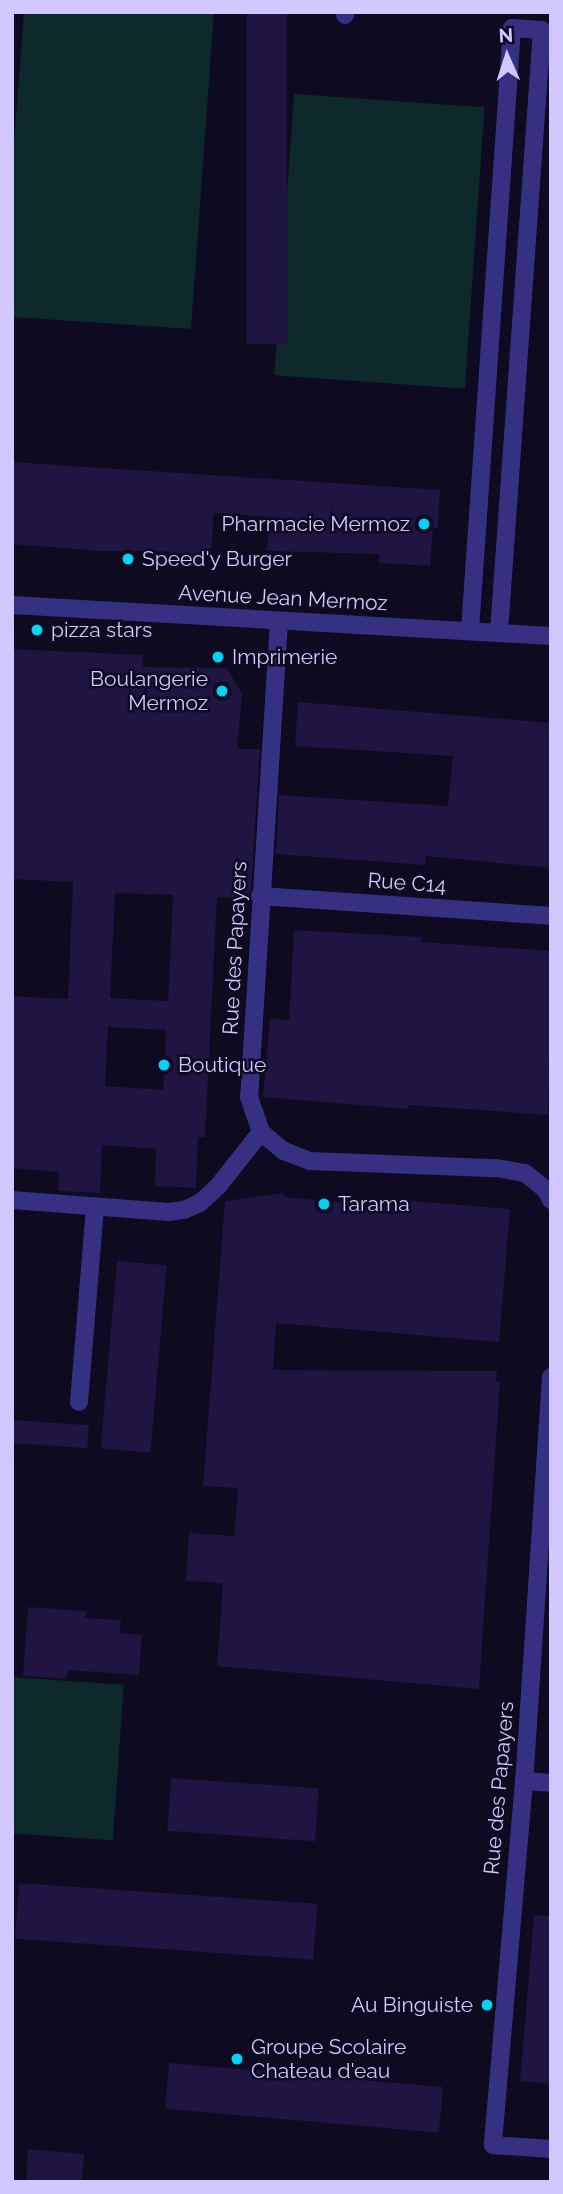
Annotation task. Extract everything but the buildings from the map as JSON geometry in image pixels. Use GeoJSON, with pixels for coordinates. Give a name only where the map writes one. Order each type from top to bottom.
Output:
{"type":"FeatureCollection","features":[{"type":"Feature","properties":{"kind":"street"},"geometry":{"type":"LineString","coordinates":[[470,630],[512,28],[542,30],[499,632]]}},
{"type":"Feature","properties":{"kind":"street","name":"Avenue Jean Mermoz"},"geometry":{"type":"LineString","coordinates":[[12,605],[551,636]]}},
{"type":"Feature","properties":{"kind":"street","name":"Rue des Papayers"},"geometry":{"type":"LineString","coordinates":[[261,1132],[249,1097],[279,622]]}},
{"type":"Feature","properties":{"kind":"street","name":"Rue C14"},"geometry":{"type":"LineString","coordinates":[[260,896],[551,916]]}},
{"type":"Feature","properties":{"kind":"street"},"geometry":{"type":"LineString","coordinates":[[12,1200],[169,1212],[200,1203],[219,1185],[261,1132],[284,1151],[310,1161],[496,1168],[524,1173],[545,1189],[551,1199]]}},
{"type":"Feature","properties":{"kind":"street"},"geometry":{"type":"LineString","coordinates":[[79,1402],[95,1207]]}},
{"type":"Feature","properties":{"kind":"street","name":"Rue des Papayers"},"geometry":{"type":"LineString","coordinates":[[551,1377],[524,1781],[492,2145],[551,2149]]}},
{"type":"Feature","properties":{"kind":"street"},"geometry":{"type":"LineString","coordinates":[[524,1781],[551,1783]]}},
{"type":"Feature","properties":{"kind":"green space"},"geometry":{"type":"Polygon","coordinates":[[[24,12],[214,12],[191,329],[12,317],[12,169],[24,12]]]}},
{"type":"Feature","properties":{"kind":"green space"},"geometry":{"type":"Polygon","coordinates":[[[294,94],[485,107],[465,389],[274,375],[294,94]]]}},
{"type":"Feature","properties":{"kind":"green space"},"geometry":{"type":"Polygon","coordinates":[[[12,1677],[124,1685],[113,1840],[12,1833],[12,1677]]]}},
{"type":"Feature","properties":{"kind":"place","name":"Pharmacie Mermoz"},"geometry":{"type":"Point","coordinates":[424,524]}},
{"type":"Feature","properties":{"kind":"place","name":"Speed'y Burger"},"geometry":{"type":"Point","coordinates":[128,559]}},
{"type":"Feature","properties":{"kind":"place","name":"pizza stars"},"geometry":{"type":"Point","coordinates":[37,630]}},
{"type":"Feature","properties":{"kind":"place","name":"Imprimerie"},"geometry":{"type":"Point","coordinates":[218,657]}},
{"type":"Feature","properties":{"kind":"place","name":"Boulangerie Mermoz"},"geometry":{"type":"Point","coordinates":[222,691]}},
{"type":"Feature","properties":{"kind":"place","name":"Boutique"},"geometry":{"type":"Point","coordinates":[164,1065]}},
{"type":"Feature","properties":{"kind":"place","name":"Tarama"},"geometry":{"type":"Point","coordinates":[324,1204]}},
{"type":"Feature","properties":{"kind":"place","name":"Au Binguiste"},"geometry":{"type":"Point","coordinates":[487,2005]}},
{"type":"Feature","properties":{"kind":"place","name":"Groupe Scolaire Chateau d'eau"},"geometry":{"type":"Point","coordinates":[237,2059]}}]}
